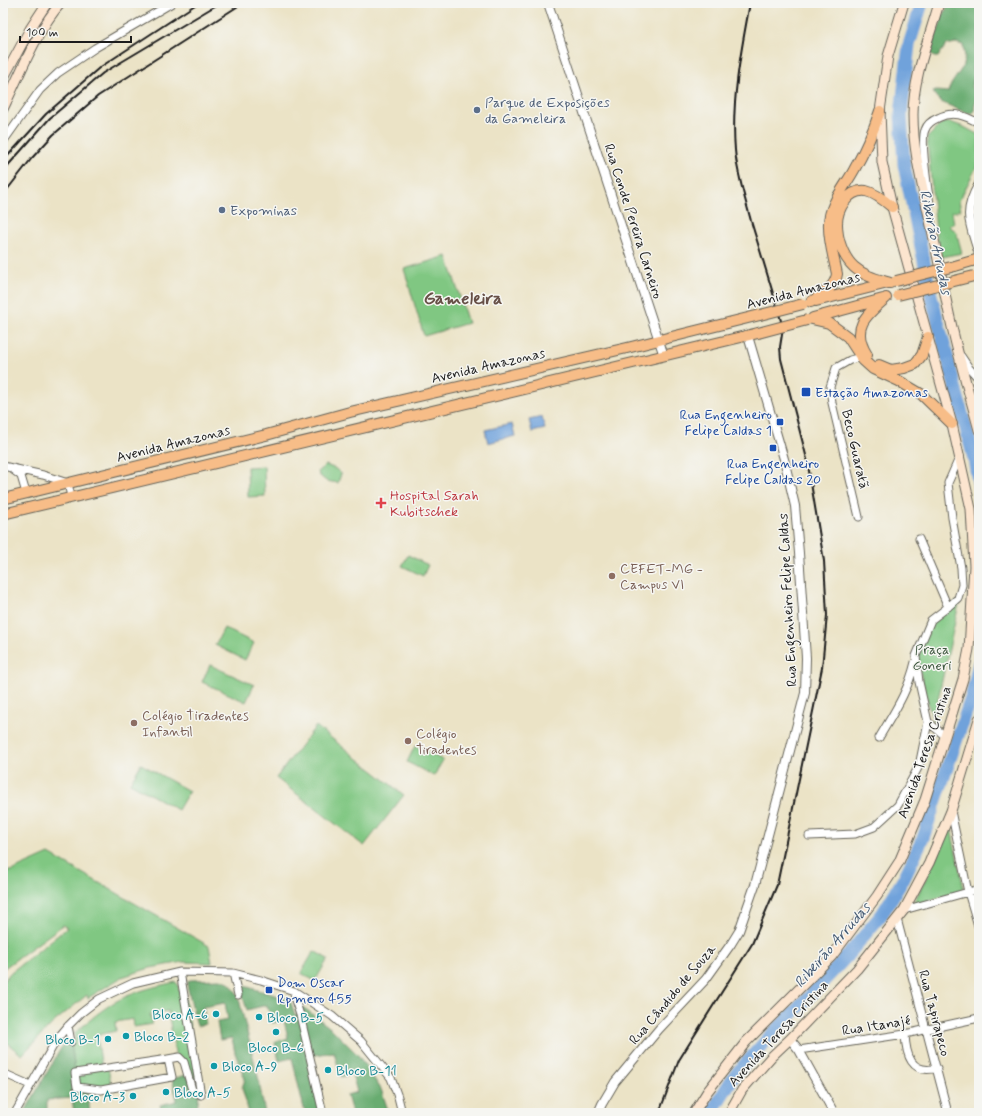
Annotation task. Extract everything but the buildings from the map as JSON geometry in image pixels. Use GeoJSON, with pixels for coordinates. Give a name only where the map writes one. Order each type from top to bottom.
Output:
{"type":"FeatureCollection","features":[{"type":"Feature","properties":{"kind":"main road"},"geometry":{"type":"LineString","coordinates":[[3,79],[30,29],[47,3]]}},
{"type":"Feature","properties":{"kind":"main road"},"geometry":{"type":"LineString","coordinates":[[3,109],[37,39],[54,10],[61,3]]}},
{"type":"Feature","properties":{"kind":"main road","name":"Avenida Teresa Cristina"},"geometry":{"type":"LineString","coordinates":[[694,1113],[707,1092],[746,1042],[832,956],[877,896],[899,862],[925,800],[963,679],[969,649],[974,566],[971,509],[952,424],[892,207],[882,162],[880,111],[888,56],[904,3]]}},
{"type":"Feature","properties":{"kind":"main road"},"geometry":{"type":"LineString","coordinates":[[939,3],[916,87],[913,114],[914,137],[919,172],[950,319],[979,430]]}},
{"type":"Feature","properties":{"kind":"main road"},"geometry":{"type":"LineString","coordinates":[[807,303],[831,288],[836,281],[837,274],[828,221],[840,193],[871,138],[880,111]]}},
{"type":"Feature","properties":{"kind":"main road"},"geometry":{"type":"LineString","coordinates":[[892,207],[875,195],[866,191],[854,193],[848,197],[841,208],[837,224],[840,245],[853,266],[869,277],[893,282]]}},
{"type":"Feature","properties":{"kind":"main road","name":"Avenida Amazonas"},"geometry":{"type":"LineString","coordinates":[[3,499],[266,435],[350,412],[659,340],[979,259]]}},
{"type":"Feature","properties":{"kind":"main road","name":"Avenida Amazonas"},"geometry":{"type":"LineString","coordinates":[[3,514],[664,356],[976,276]]}},
{"type":"Feature","properties":{"kind":"main road"},"geometry":{"type":"LineString","coordinates":[[886,298],[868,313],[863,323],[860,335],[862,346],[869,358],[878,365],[891,370],[904,368],[915,364],[922,355],[928,337]]}},
{"type":"Feature","properties":{"kind":"main road"},"geometry":{"type":"LineString","coordinates":[[753,334],[747,327],[759,315]]}},
{"type":"Feature","properties":{"kind":"main road"},"geometry":{"type":"LineString","coordinates":[[810,319],[829,323],[848,337],[863,360],[873,369],[899,381],[921,394],[952,424]]}},
{"type":"Feature","properties":{"kind":"main road","name":"Avenida Teresa Cristina"},"geometry":{"type":"LineString","coordinates":[[729,1113],[742,1090],[771,1057],[857,969],[904,910],[929,863],[951,811],[979,719]]}},
{"type":"Feature","properties":{"kind":"street"},"geometry":{"type":"LineString","coordinates":[[3,142],[40,90],[58,74],[95,48],[172,3]]}},
{"type":"Feature","properties":{"kind":"street","name":"Rua Conde Pereira Carneiro"},"geometry":{"type":"LineString","coordinates":[[548,3],[664,356]]}},
{"type":"Feature","properties":{"kind":"street"},"geometry":{"type":"LineString","coordinates":[[933,234],[924,151],[923,136],[925,130],[932,121],[943,115],[950,114],[964,115],[979,123]]}},
{"type":"Feature","properties":{"kind":"street"},"geometry":{"type":"LineString","coordinates":[[979,184],[969,206],[969,221],[979,254]]}},
{"type":"Feature","properties":{"kind":"street","name":"Rua Engenheiro Felipe Caldas"},"geometry":{"type":"LineString","coordinates":[[753,334],[794,506],[800,553],[806,658],[805,693],[767,840]]}},
{"type":"Feature","properties":{"kind":"street"},"geometry":{"type":"LineString","coordinates":[[958,352],[979,379]]}},
{"type":"Feature","properties":{"kind":"street","name":"Beco Guaratã"},"geometry":{"type":"LineString","coordinates":[[859,517],[832,403],[830,387],[836,368],[861,356]]}},
{"type":"Feature","properties":{"kind":"street"},"geometry":{"type":"LineString","coordinates":[[879,738],[906,692],[912,676],[916,656],[931,620],[958,598],[962,585],[961,568],[952,518],[948,483],[960,456]]}},
{"type":"Feature","properties":{"kind":"street"},"geometry":{"type":"LineString","coordinates":[[6,467],[43,475],[68,483],[71,497]]}},
{"type":"Feature","properties":{"kind":"street"},"geometry":{"type":"LineString","coordinates":[[6,467],[21,476],[26,493]]}},
{"type":"Feature","properties":{"kind":"street"},"geometry":{"type":"LineString","coordinates":[[919,539],[948,607]]}},
{"type":"Feature","properties":{"kind":"street"},"geometry":{"type":"LineString","coordinates":[[809,836],[855,834],[874,827],[898,805],[919,766],[928,722],[919,682],[916,656]]}},
{"type":"Feature","properties":{"kind":"street"},"geometry":{"type":"LineString","coordinates":[[928,722],[945,736]]}},
{"type":"Feature","properties":{"kind":"street"},"geometry":{"type":"LineString","coordinates":[[951,811],[968,892],[979,929]]}},
{"type":"Feature","properties":{"kind":"street","name":"Rua Cândido de Souza"},"geometry":{"type":"LineString","coordinates":[[598,1113],[615,1082],[659,1029],[706,979],[731,944],[739,931],[748,906],[767,840]]}},
{"type":"Feature","properties":{"kind":"street"},"geometry":{"type":"LineString","coordinates":[[904,910],[979,889]]}},
{"type":"Feature","properties":{"kind":"street","name":"Rua Tapirapeco"},"geometry":{"type":"LineString","coordinates":[[897,919],[948,1113]]}},
{"type":"Feature","properties":{"kind":"street"},"geometry":{"type":"LineString","coordinates":[[168,1059],[172,1077],[101,1090],[77,1087],[75,1073],[179,1057],[184,1062],[192,1090],[201,1094],[180,972]]}},
{"type":"Feature","properties":{"kind":"street"},"geometry":{"type":"LineString","coordinates":[[15,1113],[57,1039],[81,1013],[99,999],[133,983],[180,972],[233,973],[261,980],[294,991],[332,1016],[361,1041],[391,1078],[402,1113]]}},
{"type":"Feature","properties":{"kind":"street"},"geometry":{"type":"LineString","coordinates":[[233,973],[238,994]]}},
{"type":"Feature","properties":{"kind":"street"},"geometry":{"type":"LineString","coordinates":[[294,991],[323,1113]]}},
{"type":"Feature","properties":{"kind":"street","name":"Rua Itanajé"},"geometry":{"type":"LineString","coordinates":[[800,1050],[905,1034],[979,1018]]}},
{"type":"Feature","properties":{"kind":"street"},"geometry":{"type":"LineString","coordinates":[[68,1026],[71,1042]]}},
{"type":"Feature","properties":{"kind":"street"},"geometry":{"type":"LineString","coordinates":[[905,1034],[908,1057],[915,1066],[930,1070],[937,1068]]}},
{"type":"Feature","properties":{"kind":"street"},"geometry":{"type":"LineString","coordinates":[[790,1039],[800,1050],[835,1113]]}},
{"type":"Feature","properties":{"kind":"street"},"geometry":{"type":"LineString","coordinates":[[3,1073],[30,1085]]}},
{"type":"Feature","properties":{"kind":"green space"},"geometry":{"type":"Polygon","coordinates":[[[947,3],[979,3],[979,59],[972,68],[975,74],[971,87],[974,91],[979,91],[979,98],[975,103],[974,112],[969,114],[941,102],[933,92],[948,92],[950,86],[962,68],[965,57],[963,45],[956,43],[946,45],[938,57],[934,57],[931,54],[932,46],[942,15],[947,8],[947,3]]]}},
{"type":"Feature","properties":{"kind":"green space"},"geometry":{"type":"Polygon","coordinates":[[[950,122],[979,135],[979,162],[959,201],[961,210],[952,212],[954,224],[949,225],[956,231],[962,253],[941,257],[936,231],[927,138],[942,123],[950,122]]]}},
{"type":"Feature","properties":{"kind":"green space"},"geometry":{"type":"Polygon","coordinates":[[[447,256],[468,323],[424,336],[404,269],[447,256]]]}},
{"type":"Feature","properties":{"kind":"green space"},"geometry":{"type":"Polygon","coordinates":[[[326,465],[336,469],[341,474],[338,483],[326,481],[319,475],[318,471],[326,465]]]}},
{"type":"Feature","properties":{"kind":"green space"},"geometry":{"type":"Polygon","coordinates":[[[264,466],[265,496],[248,497],[247,467],[264,466]]]}},
{"type":"Feature","properties":{"kind":"green space"},"geometry":{"type":"Polygon","coordinates":[[[408,555],[428,565],[423,576],[402,566],[408,555]]]}},
{"type":"Feature","properties":{"kind":"green space","name":"Praça Goneri"},"geometry":{"type":"Polygon","coordinates":[[[960,599],[933,722],[916,656],[931,620],[960,599]]]}},
{"type":"Feature","properties":{"kind":"green space"},"geometry":{"type":"Polygon","coordinates":[[[224,628],[254,643],[245,660],[215,645],[224,628]]]}},
{"type":"Feature","properties":{"kind":"green space"},"geometry":{"type":"Polygon","coordinates":[[[210,665],[254,685],[246,702],[202,682],[210,665]]]}},
{"type":"Feature","properties":{"kind":"green space"},"geometry":{"type":"Polygon","coordinates":[[[316,726],[404,795],[364,846],[276,778],[316,726]]]}},
{"type":"Feature","properties":{"kind":"green space"},"geometry":{"type":"Polygon","coordinates":[[[415,746],[443,760],[434,776],[407,762],[415,746]]]}},
{"type":"Feature","properties":{"kind":"green space"},"geometry":{"type":"Polygon","coordinates":[[[141,764],[189,791],[178,810],[130,783],[141,764]]]}},
{"type":"Feature","properties":{"kind":"green space"},"geometry":{"type":"Polygon","coordinates":[[[950,824],[963,889],[960,892],[912,905],[942,845],[950,824]]]}},
{"type":"Feature","properties":{"kind":"green space"},"geometry":{"type":"Polygon","coordinates":[[[49,854],[209,946],[212,963],[184,962],[150,968],[122,977],[88,998],[87,995],[53,1023],[22,1055],[3,1040],[3,982],[10,973],[67,928],[63,925],[3,969],[3,870],[11,871],[49,854]]]}},
{"type":"Feature","properties":{"kind":"green space"},"geometry":{"type":"Polygon","coordinates":[[[314,951],[328,959],[315,981],[301,973],[314,951]]]}},
{"type":"Feature","properties":{"kind":"green space"},"geometry":{"type":"Polygon","coordinates":[[[220,979],[228,982],[238,995],[258,1077],[265,1113],[249,1113],[242,1088],[245,1079],[235,1053],[232,1038],[220,1040],[217,1022],[228,1020],[225,1003],[203,1007],[206,1024],[197,1026],[187,985],[188,981],[220,979]]]}},
{"type":"Feature","properties":{"kind":"green space"},"geometry":{"type":"Polygon","coordinates":[[[176,982],[179,991],[184,991],[201,1095],[192,1091],[184,1062],[176,1058],[168,1011],[150,1014],[152,1024],[134,1027],[133,1019],[115,1022],[116,1031],[97,1035],[102,1068],[108,1068],[112,1088],[77,1087],[71,1042],[75,1040],[75,1033],[100,1012],[120,999],[148,989],[176,982]]]}},
{"type":"Feature","properties":{"kind":"green space"},"geometry":{"type":"Polygon","coordinates":[[[241,985],[288,999],[295,1015],[303,1014],[301,1008],[303,1007],[333,1030],[358,1055],[381,1089],[389,1113],[364,1113],[363,1111],[352,1113],[347,1095],[357,1092],[352,1074],[341,1077],[334,1052],[309,1056],[323,1113],[305,1113],[292,1058],[279,1061],[275,1042],[288,1038],[284,1021],[272,1023],[267,1005],[247,1010],[241,985]]]}},
{"type":"Feature","properties":{"kind":"green space"},"geometry":{"type":"Polygon","coordinates":[[[68,1040],[71,1042],[77,1087],[87,1088],[90,1113],[74,1113],[72,1098],[47,1100],[47,1110],[37,1113],[24,1113],[61,1048],[68,1040]]]}},
{"type":"Feature","properties":{"kind":"green space"},"geometry":{"type":"Polygon","coordinates":[[[186,1075],[199,1095],[197,1108],[198,1113],[162,1113],[160,1105],[177,1101],[172,1079],[186,1075]]]}},
{"type":"Feature","properties":{"kind":"water"},"geometry":{"type":"Polygon","coordinates":[[[542,417],[545,429],[532,432],[529,420],[542,417]]]}},
{"type":"Feature","properties":{"kind":"water"},"geometry":{"type":"Polygon","coordinates":[[[512,424],[515,436],[488,443],[485,430],[512,424]]]}},
{"type":"Feature","properties":{"kind":"waterway","name":"Ribeirão Arrudas"},"geometry":{"type":"LineString","coordinates":[[922,3],[909,45],[901,114],[904,165],[931,295],[974,459],[979,486]]}},
{"type":"Feature","properties":{"kind":"waterway","name":"Ribeirão Arrudas"},"geometry":{"type":"LineString","coordinates":[[711,1113],[734,1076],[848,955],[882,914],[903,880],[923,838],[972,695],[979,663]]}},
{"type":"Feature","properties":{"kind":"railway"},"geometry":{"type":"LineString","coordinates":[[3,161],[46,114],[99,68],[198,3]]}},
{"type":"Feature","properties":{"kind":"railway"},"geometry":{"type":"LineString","coordinates":[[3,171],[50,118],[103,73],[220,3]]}},
{"type":"Feature","properties":{"kind":"railway"},"geometry":{"type":"LineString","coordinates":[[3,195],[32,158],[53,135],[98,96],[243,3]]}},
{"type":"Feature","properties":{"kind":"railway"},"geometry":{"type":"LineString","coordinates":[[659,1113],[679,1060],[752,944],[777,885],[822,668],[827,615],[824,561],[807,459],[781,359],[780,347],[783,328],[751,221],[736,159],[734,113],[740,58],[750,3]]}},
{"type":"Feature","properties":{"kind":"place","name":"Parque de Exposições da Gameleira"},"geometry":{"type":"Point","coordinates":[477,110]}},
{"type":"Feature","properties":{"kind":"place","name":"Expominas"},"geometry":{"type":"Point","coordinates":[222,210]}},
{"type":"Feature","properties":{"kind":"place","name":"Estação Amazonas"},"geometry":{"type":"Point","coordinates":[806,392]}},
{"type":"Feature","properties":{"kind":"place","name":"Rua Engenheiro Felipe Caldas 1"},"geometry":{"type":"Point","coordinates":[780,422]}},
{"type":"Feature","properties":{"kind":"place","name":"Rua Engenheiro Felipe Caldas 20"},"geometry":{"type":"Point","coordinates":[773,448]}},
{"type":"Feature","properties":{"kind":"place","name":"Hospital Sarah Kubitschek"},"geometry":{"type":"Point","coordinates":[381,503]}},
{"type":"Feature","properties":{"kind":"place","name":"CEFET-MG - Campus VI"},"geometry":{"type":"Point","coordinates":[612,576]}},
{"type":"Feature","properties":{"kind":"place","name":"Colégio Tiradentes Infantil"},"geometry":{"type":"Point","coordinates":[134,723]}},
{"type":"Feature","properties":{"kind":"place","name":"Colégio Tiradentes"},"geometry":{"type":"Point","coordinates":[408,741]}},
{"type":"Feature","properties":{"kind":"place","name":"Dom Oscar Rpmero 455"},"geometry":{"type":"Point","coordinates":[269,990]}},
{"type":"Feature","properties":{"kind":"place","name":"Bloco A-6"},"geometry":{"type":"Point","coordinates":[216,1014]}},
{"type":"Feature","properties":{"kind":"place","name":"Bloco B-5"},"geometry":{"type":"Point","coordinates":[259,1017]}},
{"type":"Feature","properties":{"kind":"place","name":"Bloco B-6"},"geometry":{"type":"Point","coordinates":[276,1032]}},
{"type":"Feature","properties":{"kind":"place","name":"Bloco B-2"},"geometry":{"type":"Point","coordinates":[126,1036]}},
{"type":"Feature","properties":{"kind":"place","name":"Bloco B-1"},"geometry":{"type":"Point","coordinates":[108,1039]}},
{"type":"Feature","properties":{"kind":"place","name":"Bloco A-9"},"geometry":{"type":"Point","coordinates":[214,1066]}},
{"type":"Feature","properties":{"kind":"place","name":"Bloco B-11"},"geometry":{"type":"Point","coordinates":[328,1070]}},
{"type":"Feature","properties":{"kind":"place","name":"Bloco A-5"},"geometry":{"type":"Point","coordinates":[166,1092]}},
{"type":"Feature","properties":{"kind":"place","name":"Bloco A-3"},"geometry":{"type":"Point","coordinates":[133,1096]}},
{"type":"Feature","properties":{"kind":"district","name":"Gameleira"},"geometry":{"type":"Point","coordinates":[463,298]}}]}
